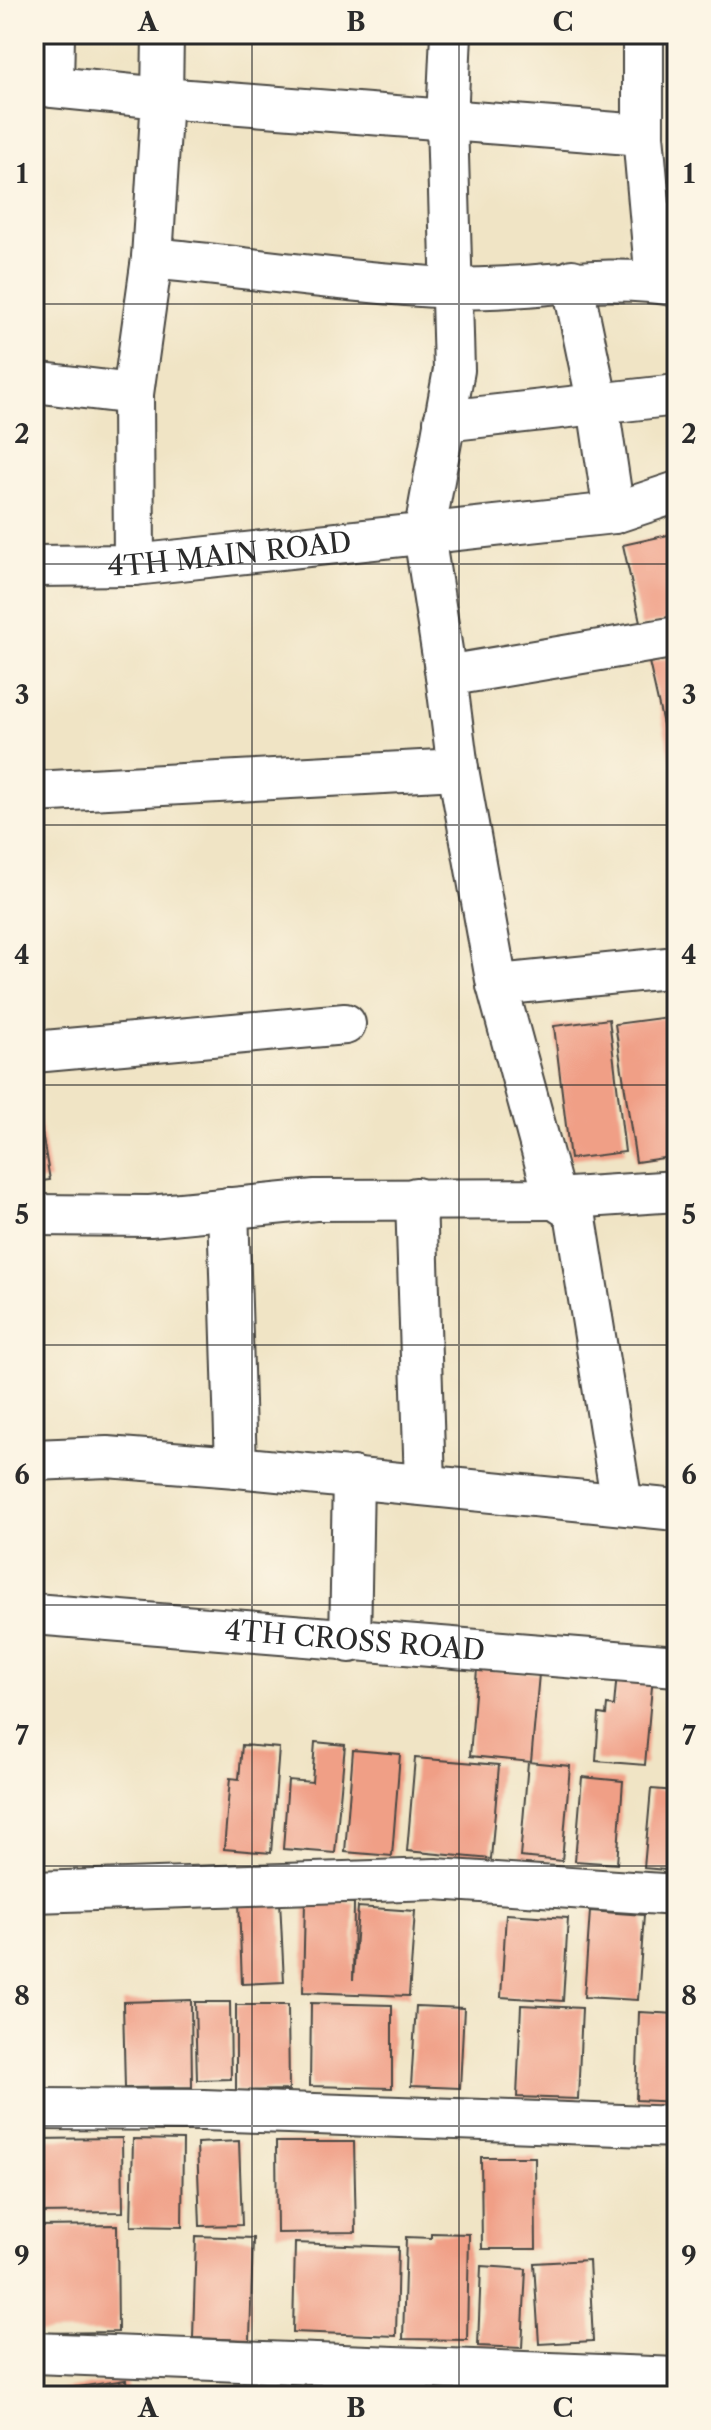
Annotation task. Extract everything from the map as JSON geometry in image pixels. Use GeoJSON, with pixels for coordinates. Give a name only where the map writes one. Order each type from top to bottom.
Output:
{"type":"FeatureCollection","features":[{"type":"Feature","properties":{"kind":"street"},"geometry":{"type":"LineString","coordinates":[[54,34],[43,86],[643,135]]}},
{"type":"Feature","properties":{"kind":"street"},"geometry":{"type":"LineString","coordinates":[[134,565],[133,394],[152,258],[163,34]]}},
{"type":"Feature","properties":{"kind":"street"},"geometry":{"type":"LineString","coordinates":[[451,34],[447,120],[454,370],[424,535],[458,769],[497,985],[555,1199],[575,1212],[622,1504]]}},
{"type":"Feature","properties":{"kind":"street"},"geometry":{"type":"LineString","coordinates":[[152,258],[453,289],[572,280],[666,284],[643,135],[643,34]]}},
{"type":"Feature","properties":{"kind":"street"},"geometry":{"type":"LineString","coordinates":[[572,280],[598,405],[614,513]]}},
{"type":"Feature","properties":{"kind":"street"},"geometry":{"type":"LineString","coordinates":[[34,382],[133,394]]}},
{"type":"Feature","properties":{"kind":"street"},"geometry":{"type":"LineString","coordinates":[[444,421],[677,395]]}},
{"type":"Feature","properties":{"kind":"street","name":"4TH MAIN ROAD"},"geometry":{"type":"LineString","coordinates":[[34,566],[134,565],[424,535],[614,513],[677,492]]}},
{"type":"Feature","properties":{"kind":"street"},"geometry":{"type":"LineString","coordinates":[[446,676],[677,637]]}},
{"type":"Feature","properties":{"kind":"street"},"geometry":{"type":"LineString","coordinates":[[34,792],[458,769]]}},
{"type":"Feature","properties":{"kind":"street"},"geometry":{"type":"LineString","coordinates":[[497,985],[677,967]]}},
{"type":"Feature","properties":{"kind":"street"},"geometry":{"type":"LineString","coordinates":[[34,1052],[345,1024]]}},
{"type":"Feature","properties":{"kind":"street"},"geometry":{"type":"LineString","coordinates":[[34,1215],[150,1216],[315,1200],[555,1199],[677,1191]]}},
{"type":"Feature","properties":{"kind":"street"},"geometry":{"type":"LineString","coordinates":[[416,1198],[425,1484]]}},
{"type":"Feature","properties":{"kind":"street"},"geometry":{"type":"LineString","coordinates":[[228,1208],[236,1467]]}},
{"type":"Feature","properties":{"kind":"street"},"geometry":{"type":"LineString","coordinates":[[34,1460],[107,1457],[236,1467],[677,1510]]}},
{"type":"Feature","properties":{"kind":"street"},"geometry":{"type":"LineString","coordinates":[[350,1642],[353,1477]]}},
{"type":"Feature","properties":{"kind":"street","name":"4TH CROSS ROAD"},"geometry":{"type":"LineString","coordinates":[[34,1614],[350,1642],[677,1666]]}},
{"type":"Feature","properties":{"kind":"street"},"geometry":{"type":"LineString","coordinates":[[34,1892],[435,1879],[677,1895]]}},
{"type":"Feature","properties":{"kind":"street"},"geometry":{"type":"LineString","coordinates":[[34,2109],[218,2110],[677,2127]]}},
{"type":"Feature","properties":{"kind":"street"},"geometry":{"type":"LineString","coordinates":[[34,2353],[677,2378]]}},
{"type":"Feature","properties":{"kind":"building"},"geometry":{"type":"Polygon","coordinates":[[[677,533],[677,618],[641,626],[623,545],[677,533]]]}},
{"type":"Feature","properties":{"kind":"building"},"geometry":{"type":"Polygon","coordinates":[[[677,656],[677,759],[671,760],[649,662],[677,656]]]}},
{"type":"Feature","properties":{"kind":"building"},"geometry":{"type":"Polygon","coordinates":[[[668,1017],[677,1077],[677,1156],[636,1162],[615,1024],[668,1017]]]}},
{"type":"Feature","properties":{"kind":"building"},"geometry":{"type":"Polygon","coordinates":[[[609,1019],[625,1152],[570,1159],[554,1026],[609,1019]]]}},
{"type":"Feature","properties":{"kind":"building"},"geometry":{"type":"Polygon","coordinates":[[[34,1086],[50,1180],[34,1182],[34,1086]]]}},
{"type":"Feature","properties":{"kind":"building"},"geometry":{"type":"Polygon","coordinates":[[[477,1669],[539,1674],[531,1762],[470,1756],[477,1669]]]}},
{"type":"Feature","properties":{"kind":"building"},"geometry":{"type":"Polygon","coordinates":[[[617,1673],[653,1675],[645,1765],[596,1761],[599,1714],[606,1715],[607,1705],[614,1706],[617,1673]]]}},
{"type":"Feature","properties":{"kind":"building"},"geometry":{"type":"Polygon","coordinates":[[[674,1683],[677,1683],[677,1763],[668,1762],[674,1683]]]}},
{"type":"Feature","properties":{"kind":"building"},"geometry":{"type":"Polygon","coordinates":[[[315,1742],[345,1745],[335,1853],[283,1849],[288,1780],[312,1782],[315,1742]]]}},
{"type":"Feature","properties":{"kind":"building"},"geometry":{"type":"Polygon","coordinates":[[[242,1745],[279,1748],[271,1853],[224,1849],[230,1778],[239,1779],[242,1745]]]}},
{"type":"Feature","properties":{"kind":"building"},"geometry":{"type":"Polygon","coordinates":[[[353,1750],[400,1754],[392,1856],[345,1852],[353,1750]]]}},
{"type":"Feature","properties":{"kind":"building"},"geometry":{"type":"Polygon","coordinates":[[[415,1758],[499,1765],[491,1859],[407,1851],[415,1758]]]}},
{"type":"Feature","properties":{"kind":"building"},"geometry":{"type":"Polygon","coordinates":[[[528,1762],[570,1766],[562,1861],[520,1857],[528,1762]]]}},
{"type":"Feature","properties":{"kind":"building"},"geometry":{"type":"Polygon","coordinates":[[[582,1777],[623,1781],[617,1864],[575,1861],[582,1777]]]}},
{"type":"Feature","properties":{"kind":"building"},"geometry":{"type":"Polygon","coordinates":[[[651,1789],[677,1791],[677,1871],[644,1868],[651,1789]]]}},
{"type":"Feature","properties":{"kind":"building"},"geometry":{"type":"Polygon","coordinates":[[[280,1900],[284,1982],[242,1984],[239,1902],[280,1900]]]}},
{"type":"Feature","properties":{"kind":"building"},"geometry":{"type":"Polygon","coordinates":[[[305,1901],[354,1903],[353,1980],[358,1907],[415,1911],[409,1996],[303,1992],[305,1901]]]}},
{"type":"Feature","properties":{"kind":"building"},"geometry":{"type":"Polygon","coordinates":[[[590,1911],[644,1915],[638,2000],[584,1997],[590,1911]]]}},
{"type":"Feature","properties":{"kind":"building"},"geometry":{"type":"Polygon","coordinates":[[[506,1914],[568,1918],[563,2001],[501,1997],[506,1914]]]}},
{"type":"Feature","properties":{"kind":"building"},"geometry":{"type":"Polygon","coordinates":[[[191,2000],[192,2087],[125,2088],[123,2002],[191,2000]]]}},
{"type":"Feature","properties":{"kind":"building"},"geometry":{"type":"Polygon","coordinates":[[[195,2002],[230,2002],[231,2079],[197,2080],[195,2002]]]}},
{"type":"Feature","properties":{"kind":"building"},"geometry":{"type":"Polygon","coordinates":[[[311,2003],[392,2005],[392,2088],[310,2086],[311,2003]]]}},
{"type":"Feature","properties":{"kind":"building"},"geometry":{"type":"Polygon","coordinates":[[[236,2005],[288,2005],[289,2090],[236,2091],[236,2005]]]}},
{"type":"Feature","properties":{"kind":"building"},"geometry":{"type":"Polygon","coordinates":[[[521,2005],[582,2008],[578,2099],[517,2097],[521,2005]]]}},
{"type":"Feature","properties":{"kind":"building"},"geometry":{"type":"Polygon","coordinates":[[[416,2006],[464,2008],[460,2088],[411,2086],[416,2006]]]}},
{"type":"Feature","properties":{"kind":"building"},"geometry":{"type":"Polygon","coordinates":[[[639,2012],[677,2014],[677,2102],[636,2100],[639,2012]]]}},
{"type":"Feature","properties":{"kind":"building"},"geometry":{"type":"Polygon","coordinates":[[[122,2138],[123,2212],[34,2213],[34,2139],[122,2138]]]}},
{"type":"Feature","properties":{"kind":"building"},"geometry":{"type":"Polygon","coordinates":[[[133,2139],[183,2140],[182,2227],[131,2226],[133,2139]]]}},
{"type":"Feature","properties":{"kind":"building"},"geometry":{"type":"Polygon","coordinates":[[[239,2141],[242,2225],[200,2226],[197,2143],[239,2141]]]}},
{"type":"Feature","properties":{"kind":"building"},"geometry":{"type":"Polygon","coordinates":[[[276,2142],[354,2142],[356,2232],[277,2233],[276,2142]]]}},
{"type":"Feature","properties":{"kind":"building"},"geometry":{"type":"Polygon","coordinates":[[[481,2157],[535,2157],[536,2249],[482,2249],[481,2157]]]}},
{"type":"Feature","properties":{"kind":"building"},"geometry":{"type":"Polygon","coordinates":[[[117,2225],[118,2332],[37,2333],[35,2226],[117,2225]]]}},
{"type":"Feature","properties":{"kind":"building"},"geometry":{"type":"Polygon","coordinates":[[[431,2233],[469,2234],[467,2340],[403,2339],[406,2237],[431,2238],[431,2233]]]}},
{"type":"Feature","properties":{"kind":"building"},"geometry":{"type":"Polygon","coordinates":[[[196,2236],[253,2238],[250,2340],[193,2338],[196,2236]]]}},
{"type":"Feature","properties":{"kind":"building"},"geometry":{"type":"Polygon","coordinates":[[[295,2243],[398,2247],[396,2336],[293,2332],[295,2243]]]}},
{"type":"Feature","properties":{"kind":"building"},"geometry":{"type":"Polygon","coordinates":[[[589,2260],[593,2341],[539,2344],[534,2263],[589,2260]]]}},
{"type":"Feature","properties":{"kind":"building"},"geometry":{"type":"Polygon","coordinates":[[[481,2266],[526,2269],[522,2348],[478,2346],[481,2266]]]}},
{"type":"Feature","properties":{"kind":"building"},"geometry":{"type":"Polygon","coordinates":[[[126,2380],[128,2396],[59,2396],[58,2390],[126,2380]]]}},
{"type":"Feature","properties":{"kind":"building"},"geometry":{"type":"Polygon","coordinates":[[[234,2387],[236,2396],[184,2396],[184,2394],[234,2387]]]}}]}
